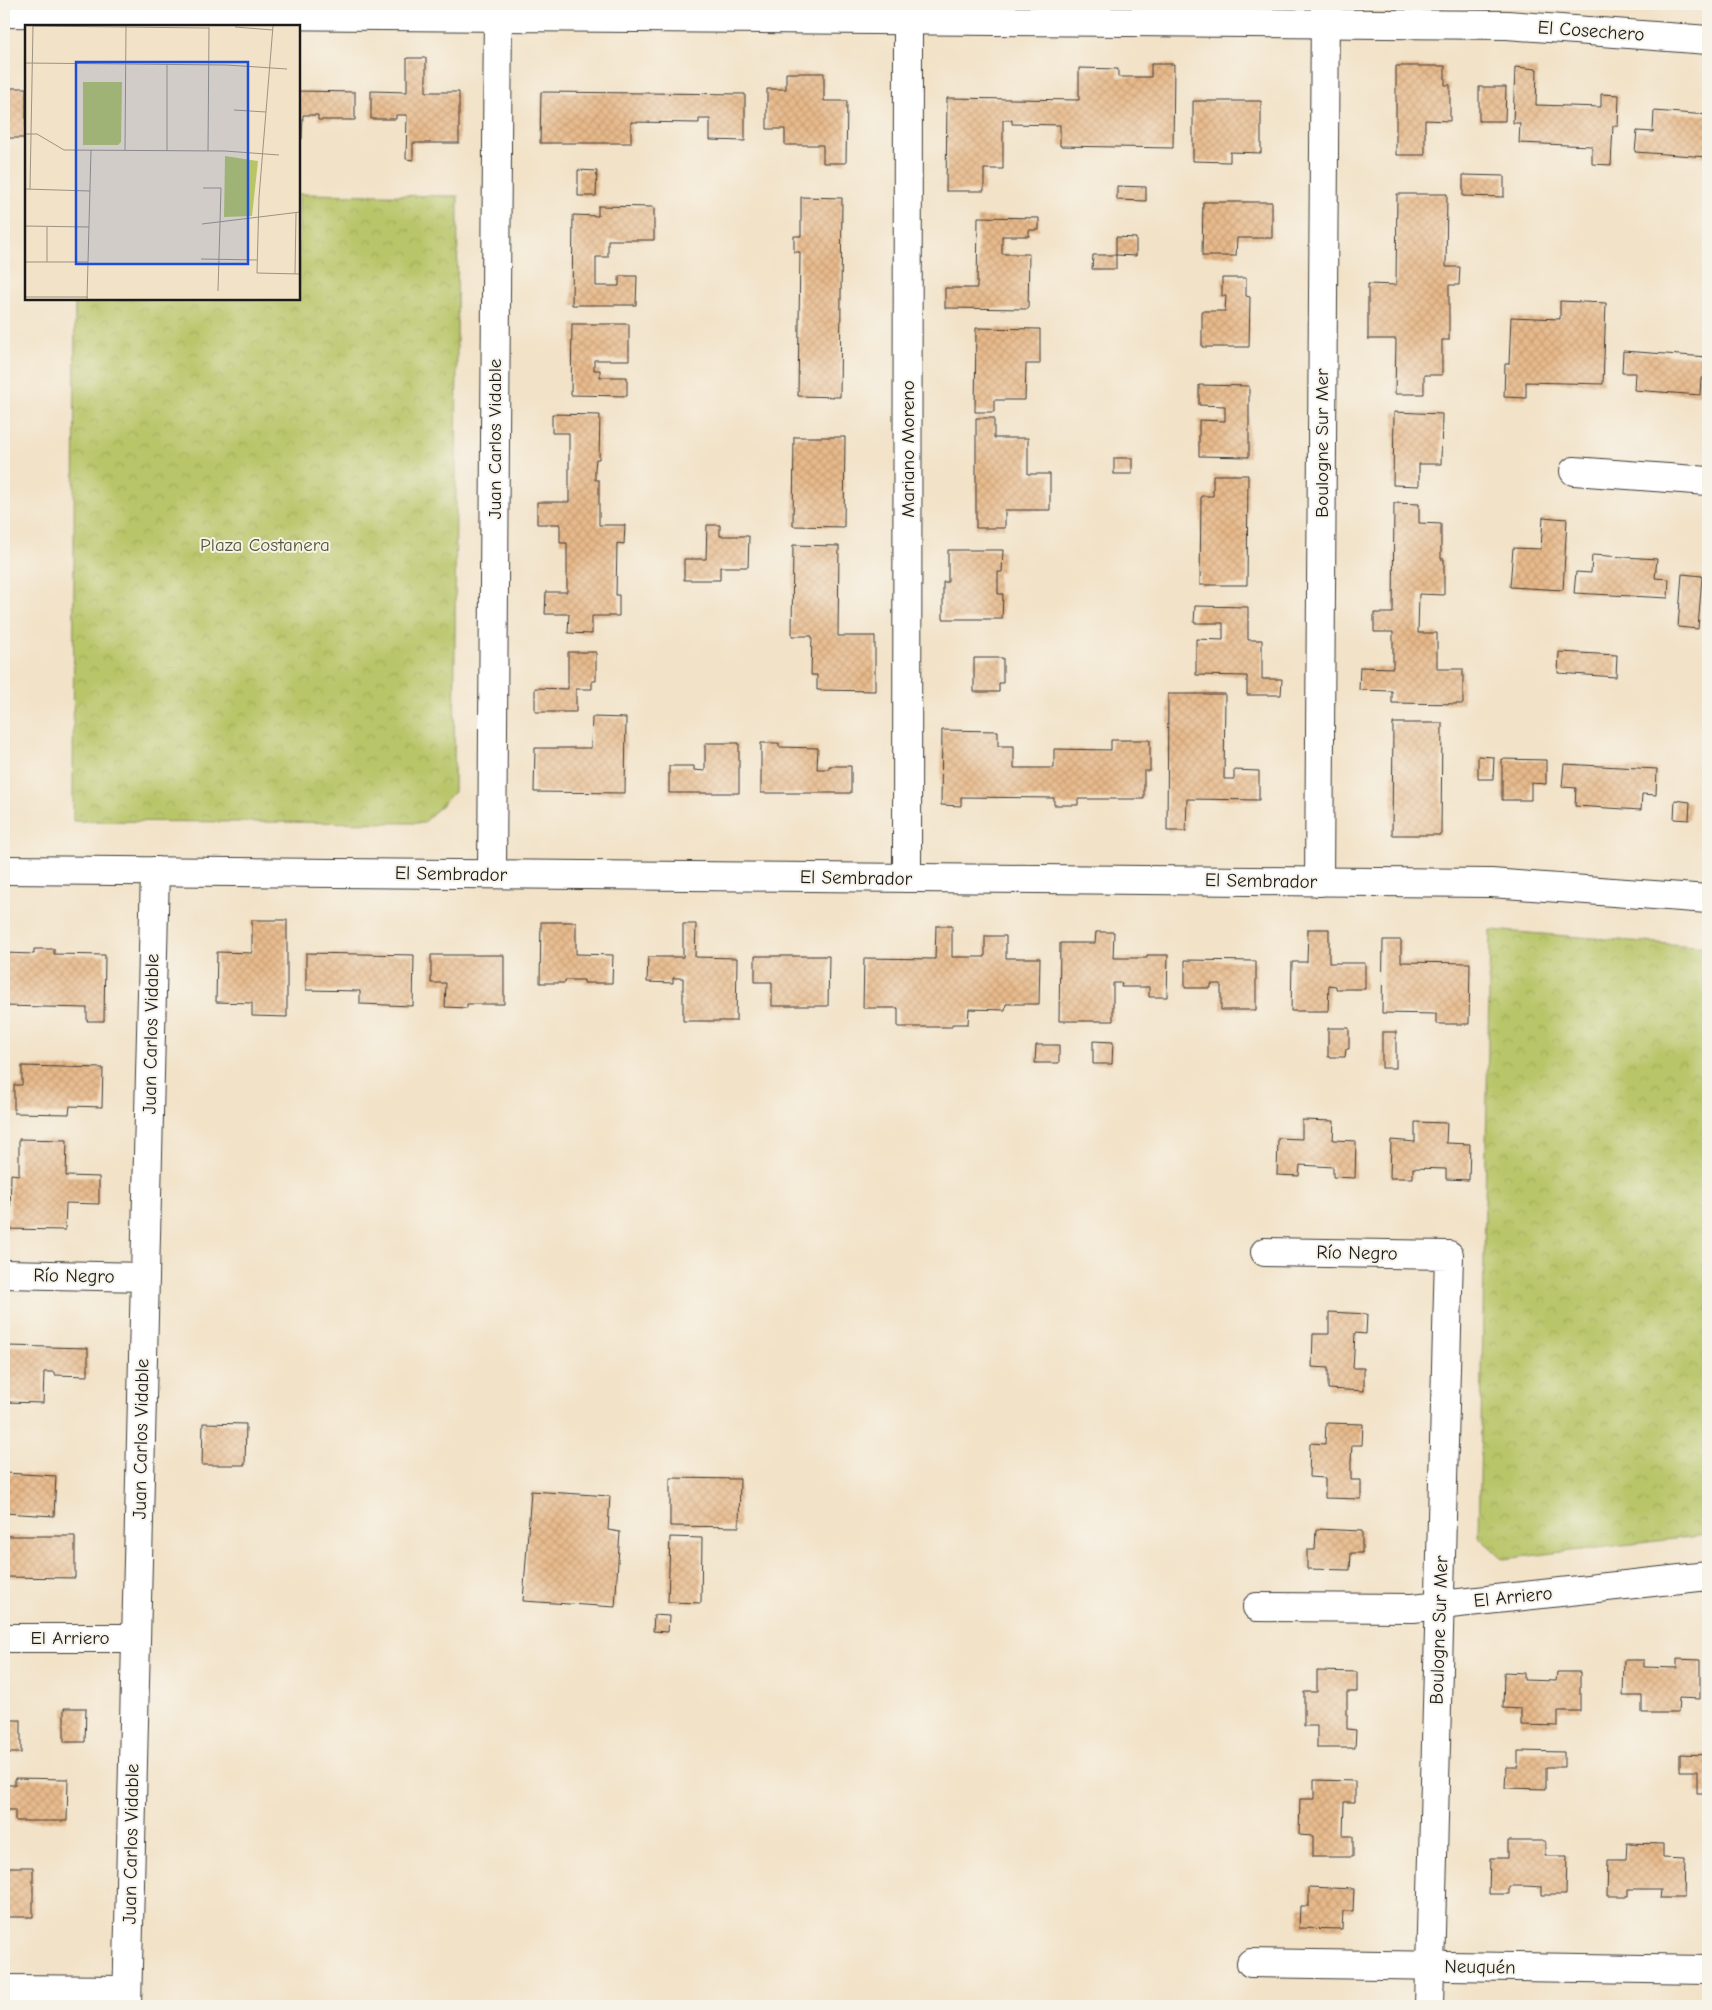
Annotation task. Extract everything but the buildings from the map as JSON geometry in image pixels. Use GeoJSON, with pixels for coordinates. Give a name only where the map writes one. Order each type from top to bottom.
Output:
{"type":"FeatureCollection","features":[{"type":"Feature","properties":{"kind":"street","name":"El Cosechero"},"geometry":{"type":"LineString","coordinates":[[4,13],[498,10],[908,19],[1325,13],[1708,40]]}},
{"type":"Feature","properties":{"kind":"street","name":"Juan Carlos Vidable"},"geometry":{"type":"LineString","coordinates":[[492,874],[498,10]]}},
{"type":"Feature","properties":{"kind":"street","name":"Boulogne Sur Mer"},"geometry":{"type":"LineString","coordinates":[[1319,882],[1325,13]]}},
{"type":"Feature","properties":{"kind":"street","name":"Mariano Moreno"},"geometry":{"type":"LineString","coordinates":[[908,19],[908,878]]}},
{"type":"Feature","properties":{"kind":"street"},"geometry":{"type":"LineString","coordinates":[[1574,471],[1708,481]]}},
{"type":"Feature","properties":{"kind":"street","name":"El Sembrador"},"geometry":{"type":"LineString","coordinates":[[4,870],[1491,883],[1708,899]]}},
{"type":"Feature","properties":{"kind":"street","name":"Juan Carlos Vidable"},"geometry":{"type":"LineString","coordinates":[[127,1998],[155,872]]}},
{"type":"Feature","properties":{"kind":"street","name":"Río Negro"},"geometry":{"type":"LineString","coordinates":[[1265,1252],[1449,1255]]}},
{"type":"Feature","properties":{"kind":"street","name":"Boulogne Sur Mer"},"geometry":{"type":"LineString","coordinates":[[1429,2006],[1449,1255]]}},
{"type":"Feature","properties":{"kind":"street","name":"Río Negro"},"geometry":{"type":"LineString","coordinates":[[4,1274],[145,1277]]}},
{"type":"Feature","properties":{"kind":"street","name":"El Arriero"},"geometry":{"type":"LineString","coordinates":[[1257,1607],[1413,1608],[1708,1576]]}},
{"type":"Feature","properties":{"kind":"street","name":"El Arriero"},"geometry":{"type":"LineString","coordinates":[[4,1638],[136,1638]]}},
{"type":"Feature","properties":{"kind":"street","name":"Neuquén"},"geometry":{"type":"LineString","coordinates":[[1251,1963],[1708,1970]]}},
{"type":"Feature","properties":{"kind":"street"},"geometry":{"type":"LineString","coordinates":[[4,1989],[127,1998]]}},
{"type":"Feature","properties":{"kind":"green space","name":"Plaza Costanera"},"geometry":{"type":"Polygon","coordinates":[[[300,194],[458,196],[454,792],[424,823],[73,821],[75,300],[300,300],[300,194]]]}},
{"type":"Feature","properties":{"kind":"green space"},"geometry":{"type":"Polygon","coordinates":[[[1490,930],[1708,947],[1708,1535],[1503,1559],[1479,1537],[1490,930]]]}}]}
